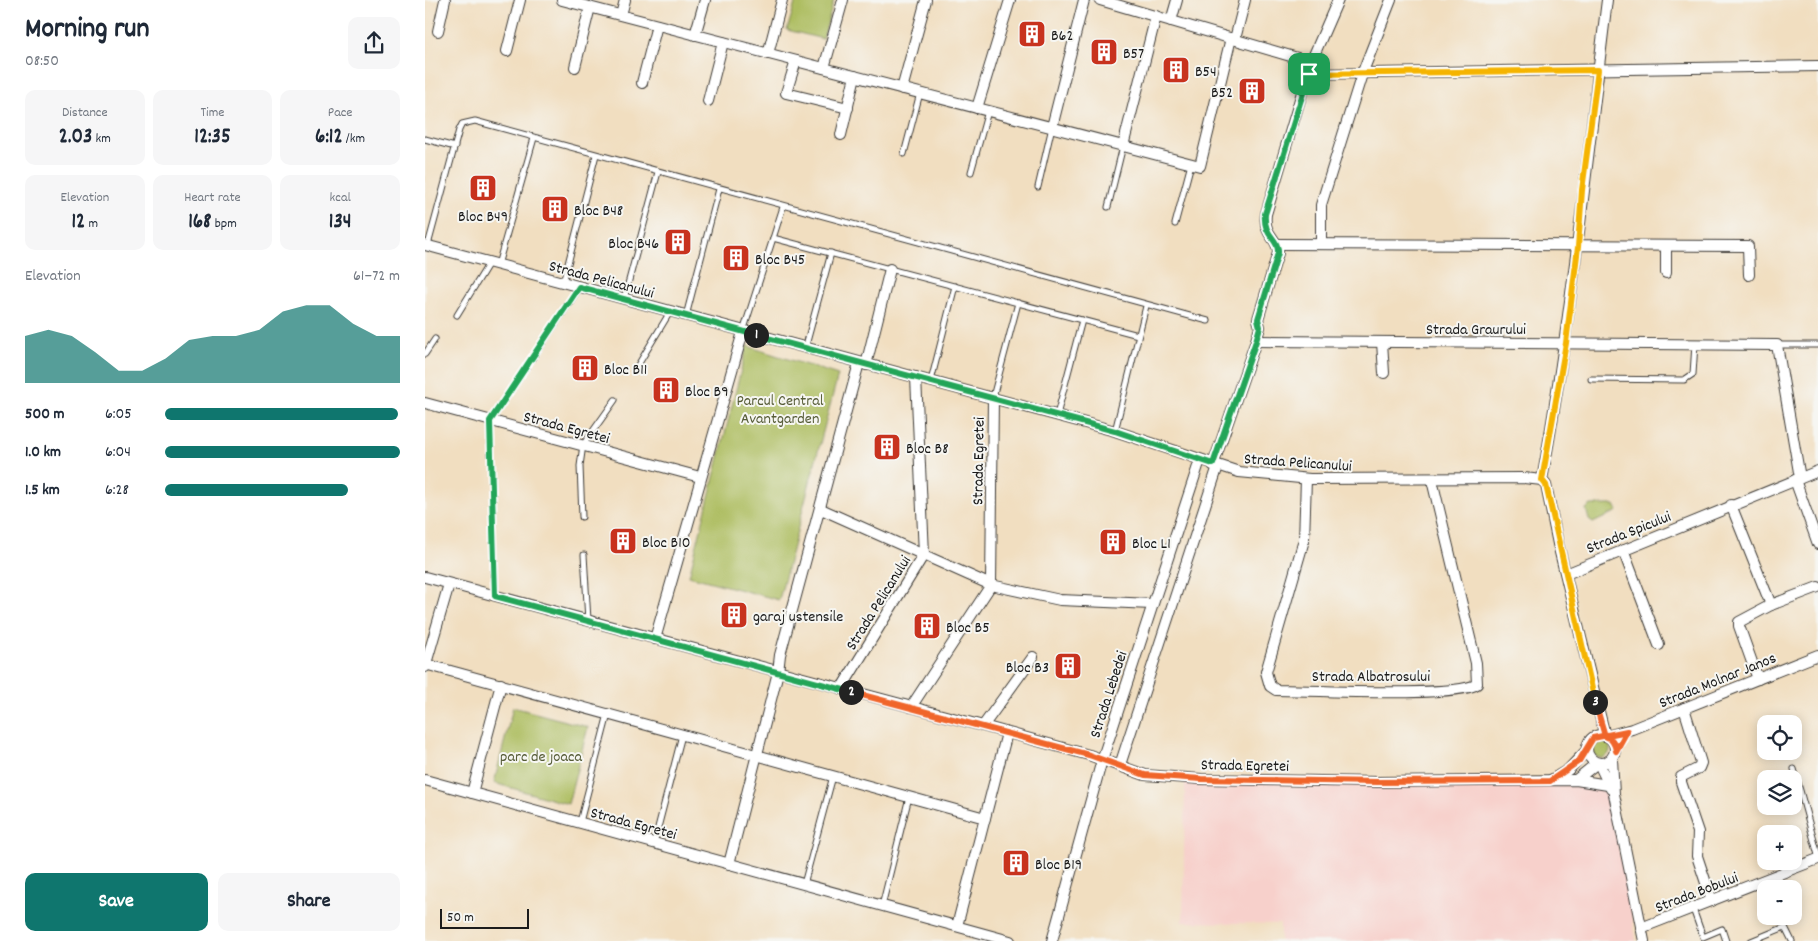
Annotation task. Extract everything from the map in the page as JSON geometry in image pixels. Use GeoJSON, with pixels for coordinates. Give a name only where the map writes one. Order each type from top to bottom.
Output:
{"type":"FeatureCollection","features":[{"type":"Feature","properties":{"kind":"street"},"geometry":{"type":"LineString","coordinates":[[438,30],[445,0]]}},
{"type":"Feature","properties":{"kind":"street"},"geometry":{"type":"LineString","coordinates":[[507,51],[520,0]]}},
{"type":"Feature","properties":{"kind":"street"},"geometry":{"type":"LineString","coordinates":[[562,0],[1200,166],[1245,0]]}},
{"type":"Feature","properties":{"kind":"street"},"geometry":{"type":"LineString","coordinates":[[621,15],[625,0]]}},
{"type":"Feature","properties":{"kind":"street"},"geometry":{"type":"LineString","coordinates":[[695,35],[705,0]]}},
{"type":"Feature","properties":{"kind":"street"},"geometry":{"type":"LineString","coordinates":[[768,54],[783,0]]}},
{"type":"Feature","properties":{"kind":"street"},"geometry":{"type":"LineString","coordinates":[[824,68],[843,0]]}},
{"type":"Feature","properties":{"kind":"street"},"geometry":{"type":"LineString","coordinates":[[902,89],[926,0]]}},
{"type":"Feature","properties":{"kind":"street"},"geometry":{"type":"LineString","coordinates":[[977,108],[1010,0]]}},
{"type":"Feature","properties":{"kind":"street"},"geometry":{"type":"LineString","coordinates":[[1051,128],[1084,0]]}},
{"type":"Feature","properties":{"kind":"street"},"geometry":{"type":"LineString","coordinates":[[1171,21],[1177,0]]}},
{"type":"Feature","properties":{"kind":"street"},"geometry":{"type":"LineString","coordinates":[[1321,244],[1321,205],[1362,74],[1391,0]]}},
{"type":"Feature","properties":{"kind":"street"},"geometry":{"type":"LineString","coordinates":[[1607,0],[1582,190],[1578,247],[1566,343],[1542,480],[1546,485],[1600,724],[1606,736],[1614,742],[1611,789]]}},
{"type":"Feature","properties":{"kind":"street"},"geometry":{"type":"LineString","coordinates":[[1106,1],[1311,62]]}},
{"type":"Feature","properties":{"kind":"street"},"geometry":{"type":"LineString","coordinates":[[1120,765],[1260,327],[1258,319],[1278,253],[1277,244],[1267,232],[1265,214],[1309,74],[1311,62],[1335,1]]}},
{"type":"Feature","properties":{"kind":"street"},"geometry":{"type":"LineString","coordinates":[[575,67],[590,7]]}},
{"type":"Feature","properties":{"kind":"street"},"geometry":{"type":"LineString","coordinates":[[1123,146],[1156,16]]}},
{"type":"Feature","properties":{"kind":"street"},"geometry":{"type":"LineString","coordinates":[[642,82],[657,25]]}},
{"type":"Feature","properties":{"kind":"street"},"geometry":{"type":"LineString","coordinates":[[708,101],[723,42]]}},
{"type":"Feature","properties":{"kind":"street"},"geometry":{"type":"LineString","coordinates":[[796,61],[786,93],[848,108]]}},
{"type":"Feature","properties":{"kind":"street"},"geometry":{"type":"LineString","coordinates":[[1309,74],[1818,66]]}},
{"type":"Feature","properties":{"kind":"street"},"geometry":{"type":"LineString","coordinates":[[841,135],[855,76]]}},
{"type":"Feature","properties":{"kind":"street"},"geometry":{"type":"LineString","coordinates":[[1277,244],[1578,247],[1748,246],[1749,274]]}},
{"type":"Feature","properties":{"kind":"street","name":"Strada Pelicanului"},"geometry":{"type":"LineString","coordinates":[[427,245],[743,332],[993,397],[1115,431],[1215,466],[1256,475],[1306,479],[1432,480],[1524,478],[1542,480]]}},
{"type":"Feature","properties":{"kind":"street"},"geometry":{"type":"LineString","coordinates":[[1666,246],[1667,273]]}},
{"type":"Feature","properties":{"kind":"street"},"geometry":{"type":"LineString","coordinates":[[729,864],[778,672],[780,655],[890,269]]}},
{"type":"Feature","properties":{"kind":"street"},"geometry":{"type":"LineString","coordinates":[[655,638],[743,332]]}},
{"type":"Feature","properties":{"kind":"street","name":"Strada Graurului"},"geometry":{"type":"LineString","coordinates":[[1256,341],[1777,345]]}},
{"type":"Feature","properties":{"kind":"street"},"geometry":{"type":"LineString","coordinates":[[1383,342],[1384,373]]}},
{"type":"Feature","properties":{"kind":"street"},"geometry":{"type":"LineString","coordinates":[[1777,345],[1798,479],[1818,544]]}},
{"type":"Feature","properties":{"kind":"street","name":"Strada Pelicanului"},"geometry":{"type":"LineString","coordinates":[[841,689],[925,554],[916,377]]}},
{"type":"Feature","properties":{"kind":"street","name":"Strada Egretei"},"geometry":{"type":"LineString","coordinates":[[991,585],[993,397]]}},
{"type":"Feature","properties":{"kind":"street","name":"Strada Egretei"},"geometry":{"type":"LineString","coordinates":[[425,404],[701,477]]}},
{"type":"Feature","properties":{"kind":"street","name":"Strada Lebedei"},"geometry":{"type":"LineString","coordinates":[[1052,941],[1102,760],[1200,460]]}},
{"type":"Feature","properties":{"kind":"street","name":"Strada Spicului"},"geometry":{"type":"LineString","coordinates":[[1566,574],[1818,471]]}},
{"type":"Feature","properties":{"kind":"street","name":"Strada Albatrosului"},"geometry":{"type":"LineString","coordinates":[[1306,479],[1304,540],[1266,672],[1270,686],[1276,690],[1463,690],[1477,684],[1476,663],[1432,480]]}},
{"type":"Feature","properties":{"kind":"street"},"geometry":{"type":"LineString","coordinates":[[1731,505],[1771,605]]}},
{"type":"Feature","properties":{"kind":"street"},"geometry":{"type":"LineString","coordinates":[[821,509],[991,585],[1060,600],[1153,604]]}},
{"type":"Feature","properties":{"kind":"street"},"geometry":{"type":"LineString","coordinates":[[1623,550],[1659,645]]}},
{"type":"Feature","properties":{"kind":"street","name":"Strada Egretei"},"geometry":{"type":"LineString","coordinates":[[425,577],[983,726],[1120,765],[1145,775],[1201,779],[1377,782],[1576,780]]}},
{"type":"Feature","properties":{"kind":"street"},"geometry":{"type":"LineString","coordinates":[[449,584],[425,665],[501,684],[985,818]]}},
{"type":"Feature","properties":{"kind":"street"},"geometry":{"type":"LineString","coordinates":[[911,707],[991,585]]}},
{"type":"Feature","properties":{"kind":"street"},"geometry":{"type":"LineString","coordinates":[[1758,679],[1739,622],[1771,605],[1818,586]]}},
{"type":"Feature","properties":{"kind":"street","name":"Strada Molnar Janos"},"geometry":{"type":"LineString","coordinates":[[1606,736],[1627,731],[1818,655]]}},
{"type":"Feature","properties":{"kind":"street"},"geometry":{"type":"LineString","coordinates":[[983,726],[1033,657]]}},
{"type":"Feature","properties":{"kind":"street"},"geometry":{"type":"LineString","coordinates":[[472,793],[501,684]]}},
{"type":"Feature","properties":{"kind":"street"},"geometry":{"type":"LineString","coordinates":[[1684,708],[1701,763],[1699,768],[1681,777],[1681,782],[1698,832],[1697,856],[1712,901]]}},
{"type":"Feature","properties":{"kind":"street"},"geometry":{"type":"LineString","coordinates":[[1550,781],[1568,770],[1587,750],[1600,724]]}},
{"type":"Feature","properties":{"kind":"street"},"geometry":{"type":"LineString","coordinates":[[1576,780],[1598,763],[1614,755],[1627,731]]}},
{"type":"Feature","properties":{"kind":"street"},"geometry":{"type":"LineString","coordinates":[[957,926],[1007,733]]}},
{"type":"Feature","properties":{"kind":"street"},"geometry":{"type":"LineString","coordinates":[[1593,738],[1606,736]]}},
{"type":"Feature","properties":{"kind":"street"},"geometry":{"type":"LineString","coordinates":[[1587,750],[1590,758],[1598,763],[1611,789],[1644,941]]}},
{"type":"Feature","properties":{"kind":"street","name":"Strada Egretei"},"geometry":{"type":"LineString","coordinates":[[425,780],[1010,941]]}},
{"type":"Feature","properties":{"kind":"street"},"geometry":{"type":"LineString","coordinates":[[1576,780],[1611,789]]}},
{"type":"Feature","properties":{"kind":"street","name":"Strada Bobului"},"geometry":{"type":"LineString","coordinates":[[1641,928],[1818,859]]}},
{"type":"Feature","properties":{"kind":"lane"},"geometry":{"type":"LineString","coordinates":[[904,154],[920,93]]}},
{"type":"Feature","properties":{"kind":"lane"},"geometry":{"type":"LineString","coordinates":[[971,172],[988,111]]}},
{"type":"Feature","properties":{"kind":"lane"},"geometry":{"type":"LineString","coordinates":[[427,245],[459,130],[467,121],[1146,306],[1208,321]]}},
{"type":"Feature","properties":{"kind":"lane"},"geometry":{"type":"LineString","coordinates":[[1038,187],[1051,128]]}},
{"type":"Feature","properties":{"kind":"lane"},"geometry":{"type":"LineString","coordinates":[[457,315],[494,264],[534,138]]}},
{"type":"Feature","properties":{"kind":"lane"},"geometry":{"type":"LineString","coordinates":[[425,139],[455,147]]}},
{"type":"Feature","properties":{"kind":"lane"},"geometry":{"type":"LineString","coordinates":[[1108,207],[1123,146]]}},
{"type":"Feature","properties":{"kind":"lane"},"geometry":{"type":"LineString","coordinates":[[563,283],[596,155]]}},
{"type":"Feature","properties":{"kind":"lane"},"geometry":{"type":"LineString","coordinates":[[1175,224],[1191,164]]}},
{"type":"Feature","properties":{"kind":"lane"},"geometry":{"type":"LineString","coordinates":[[625,299],[658,172]]}},
{"type":"Feature","properties":{"kind":"lane"},"geometry":{"type":"LineString","coordinates":[[686,316],[719,189]]}},
{"type":"Feature","properties":{"kind":"lane"},"geometry":{"type":"LineString","coordinates":[[743,332],[783,207]]}},
{"type":"Feature","properties":{"kind":"lane"},"geometry":{"type":"LineString","coordinates":[[773,238],[1138,335]]}},
{"type":"Feature","properties":{"kind":"lane"},"geometry":{"type":"LineString","coordinates":[[805,348],[831,253]]}},
{"type":"Feature","properties":{"kind":"lane"},"geometry":{"type":"LineString","coordinates":[[931,381],[955,286]]}},
{"type":"Feature","properties":{"kind":"lane"},"geometry":{"type":"LineString","coordinates":[[495,596],[490,421],[579,287]]}},
{"type":"Feature","properties":{"kind":"lane"},"geometry":{"type":"LineString","coordinates":[[993,397],[1019,303]]}},
{"type":"Feature","properties":{"kind":"lane"},"geometry":{"type":"LineString","coordinates":[[1115,431],[1146,306]]}},
{"type":"Feature","properties":{"kind":"lane"},"geometry":{"type":"LineString","coordinates":[[638,365],[670,312]]}},
{"type":"Feature","properties":{"kind":"lane"},"geometry":{"type":"LineString","coordinates":[[1057,416],[1082,320]]}},
{"type":"Feature","properties":{"kind":"lane"},"geometry":{"type":"LineString","coordinates":[[425,354],[435,339]]}},
{"type":"Feature","properties":{"kind":"lane"},"geometry":{"type":"LineString","coordinates":[[1591,379],[1684,380],[1693,374],[1695,344]]}},
{"type":"Feature","properties":{"kind":"lane","name":"Strada Graurului"},"geometry":{"type":"LineString","coordinates":[[1777,345],[1818,345]]}},
{"type":"Feature","properties":{"kind":"lane"},"geometry":{"type":"LineString","coordinates":[[582,517],[581,466],[583,445],[615,400]]}},
{"type":"Feature","properties":{"kind":"lane"},"geometry":{"type":"LineString","coordinates":[[584,555],[588,621]]}},
{"type":"Feature","properties":{"kind":"lane"},"geometry":{"type":"LineString","coordinates":[[580,823],[608,714]]}},
{"type":"Feature","properties":{"kind":"lane"},"geometry":{"type":"LineString","coordinates":[[654,843],[683,735]]}},
{"type":"Feature","properties":{"kind":"lane"},"geometry":{"type":"LineString","coordinates":[[1793,769],[1818,855]]}},
{"type":"Feature","properties":{"kind":"lane"},"geometry":{"type":"LineString","coordinates":[[804,884],[833,776]]}},
{"type":"Feature","properties":{"kind":"lane"},"geometry":{"type":"LineString","coordinates":[[882,906],[909,797]]}},
{"type":"Feature","properties":{"kind":"lane"},"geometry":{"type":"LineString","coordinates":[[1693,908],[1703,937],[1722,929],[1726,941]]}},
{"type":"Feature","properties":{"kind":"lane"},"geometry":{"type":"LineString","coordinates":[[1751,941],[1785,927],[1793,941]]}},
{"type":"Feature","properties":{"kind":"shaded area"},"geometry":{"type":"Polygon","coordinates":[[[1605,780],[1631,907],[1636,941],[1280,941],[1280,924],[1183,922],[1185,781],[1605,780]]]}},
{"type":"Feature","properties":{"kind":"green space"},"geometry":{"type":"Polygon","coordinates":[[[796,0],[834,0],[823,39],[787,30],[796,0]]]}},
{"type":"Feature","properties":{"kind":"green space","name":"Parcul Central Avantgarden"},"geometry":{"type":"Polygon","coordinates":[[[747,346],[838,375],[779,600],[689,576],[747,346]]]}},
{"type":"Feature","properties":{"kind":"green space"},"geometry":{"type":"Polygon","coordinates":[[[1591,505],[1615,505],[1618,511],[1593,523],[1589,520],[1586,509],[1591,505]]]}},
{"type":"Feature","properties":{"kind":"green space","name":"parc de joaca"},"geometry":{"type":"Polygon","coordinates":[[[513,707],[588,727],[568,804],[494,783],[513,707]]]}},
{"type":"Feature","properties":{"kind":"green space"},"geometry":{"type":"Polygon","coordinates":[[[1601,740],[1607,743],[1610,749],[1607,755],[1601,758],[1595,755],[1592,749],[1595,743],[1601,740]]]}},
{"type":"Feature","properties":{"kind":"place","name":"B62"},"geometry":{"type":"Point","coordinates":[1032,34]}},
{"type":"Feature","properties":{"kind":"place","name":"B57"},"geometry":{"type":"Point","coordinates":[1104,52]}},
{"type":"Feature","properties":{"kind":"place","name":"B54"},"geometry":{"type":"Point","coordinates":[1176,70]}},
{"type":"Feature","properties":{"kind":"place","name":"B52"},"geometry":{"type":"Point","coordinates":[1252,91]}},
{"type":"Feature","properties":{"kind":"place","name":"Bloc B49"},"geometry":{"type":"Point","coordinates":[483,188]}},
{"type":"Feature","properties":{"kind":"place","name":"Bloc B48"},"geometry":{"type":"Point","coordinates":[555,209]}},
{"type":"Feature","properties":{"kind":"place","name":"Bloc B46"},"geometry":{"type":"Point","coordinates":[678,242]}},
{"type":"Feature","properties":{"kind":"place","name":"Bloc B45"},"geometry":{"type":"Point","coordinates":[736,258]}},
{"type":"Feature","properties":{"kind":"place","name":"Bloc B11"},"geometry":{"type":"Point","coordinates":[585,368]}},
{"type":"Feature","properties":{"kind":"place","name":"Bloc B9"},"geometry":{"type":"Point","coordinates":[666,390]}},
{"type":"Feature","properties":{"kind":"place","name":"Bloc B8"},"geometry":{"type":"Point","coordinates":[887,447]}},
{"type":"Feature","properties":{"kind":"place","name":"Bloc B10"},"geometry":{"type":"Point","coordinates":[623,541]}},
{"type":"Feature","properties":{"kind":"place","name":"Bloc L1"},"geometry":{"type":"Point","coordinates":[1113,542]}},
{"type":"Feature","properties":{"kind":"place","name":"garaj ustensile"},"geometry":{"type":"Point","coordinates":[734,615]}},
{"type":"Feature","properties":{"kind":"place","name":"Bloc B5"},"geometry":{"type":"Point","coordinates":[927,626]}},
{"type":"Feature","properties":{"kind":"place","name":"Bloc B3"},"geometry":{"type":"Point","coordinates":[1068,666]}},
{"type":"Feature","properties":{"kind":"place","name":"Bloc B19"},"geometry":{"type":"Point","coordinates":[1016,863]}},
{"type":"Feature","properties":{"kind":"route"},"geometry":{"type":"LineString","coordinates":[[1309,74],[1265,214],[1264,223],[1271,239],[1277,244],[1278,253],[1258,319],[1260,327],[1213,464],[1115,431],[579,287],[490,421],[495,596],[1089,755],[1145,775],[1201,779],[1377,782],[1550,781],[1579,761],[1587,750],[1589,741],[1596,736],[1600,735],[1607,736],[1627,731],[1616,751],[1614,742],[1605,736],[1600,724],[1546,485],[1542,480],[1566,343],[1578,247],[1582,190],[1598,70],[1309,74]]}}]}
